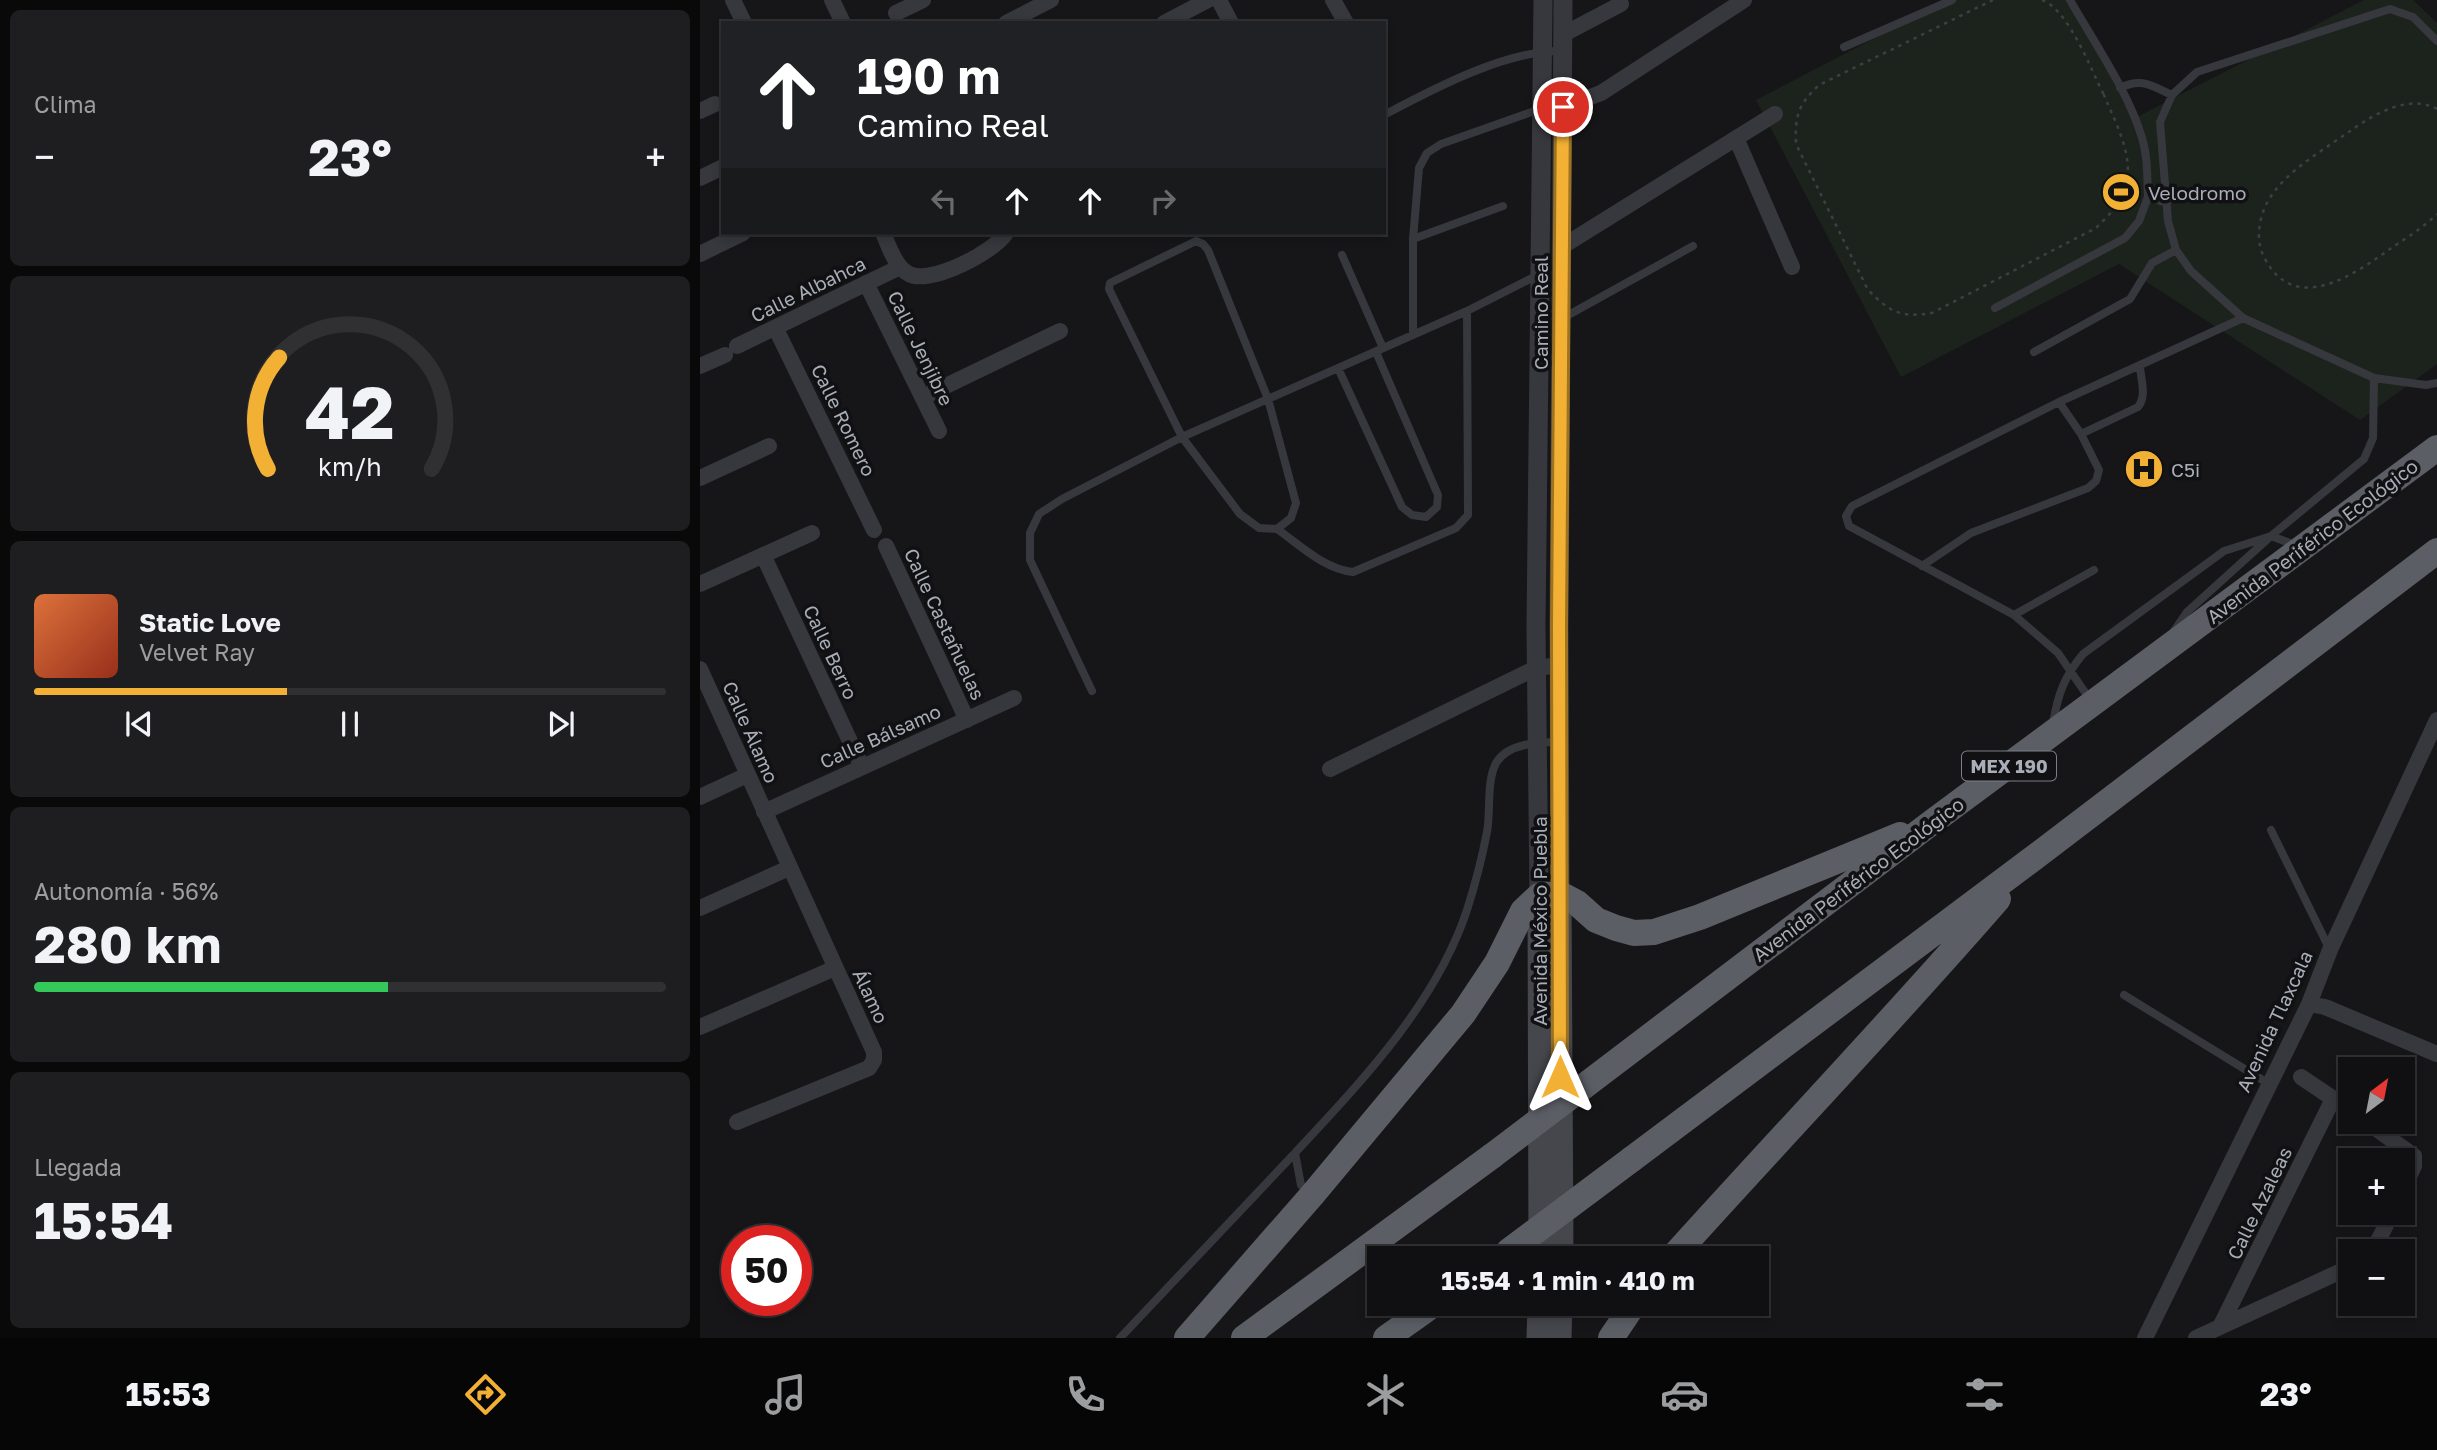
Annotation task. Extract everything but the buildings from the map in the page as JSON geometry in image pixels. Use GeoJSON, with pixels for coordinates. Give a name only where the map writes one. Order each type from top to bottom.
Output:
{"type":"FeatureCollection","features":[{"type":"Feature","properties":{"kind":"highway","name":"Avenida Periférico Ecológico"},"geometry":{"type":"LineString","coordinates":[[1244,1338],[1492,1156],[1931,823],[2437,448]]}},
{"type":"Feature","properties":{"kind":"highway"},"geometry":{"type":"LineString","coordinates":[[1515,1246],[2031,860],[2437,551]]}},
{"type":"Feature","properties":{"kind":"highway"},"geometry":{"type":"LineString","coordinates":[[1187,1338],[1313,1194],[1463,1014],[1497,963],[1523,911],[1549,895],[1577,903],[1596,920],[1615,929],[1634,933],[1654,932],[1700,917],[1931,823]]}},
{"type":"Feature","properties":{"kind":"highway"},"geometry":{"type":"LineString","coordinates":[[1683,1246],[1916,993],[2031,860]]}},
{"type":"Feature","properties":{"kind":"highway"},"geometry":{"type":"LineString","coordinates":[[1386,1338],[1417,1316]]}},
{"type":"Feature","properties":{"kind":"highway"},"geometry":{"type":"LineString","coordinates":[[1611,1338],[1626,1316]]}},
{"type":"Feature","properties":{"kind":"main road","name":"Avenida México Puebla"},"geometry":{"type":"LineString","coordinates":[[1540,1246],[1549,895]]}},
{"type":"Feature","properties":{"kind":"main road","name":"Avenida México Puebla"},"geometry":{"type":"LineString","coordinates":[[1549,895],[1562,1246]]}},
{"type":"Feature","properties":{"kind":"main road"},"geometry":{"type":"LineString","coordinates":[[1538,1338],[1539,1316]]}},
{"type":"Feature","properties":{"kind":"main road"},"geometry":{"type":"LineString","coordinates":[[1560,1338],[1561,1316]]}},
{"type":"Feature","properties":{"kind":"street"},"geometry":{"type":"LineString","coordinates":[[733,0],[743,21]]}},
{"type":"Feature","properties":{"kind":"street"},"geometry":{"type":"LineString","coordinates":[[832,0],[842,21]]}},
{"type":"Feature","properties":{"kind":"street"},"geometry":{"type":"LineString","coordinates":[[896,13],[923,0]]}},
{"type":"Feature","properties":{"kind":"street"},"geometry":{"type":"LineString","coordinates":[[1010,21],[1051,0]]}},
{"type":"Feature","properties":{"kind":"street"},"geometry":{"type":"LineString","coordinates":[[1168,21],[1208,0]]}},
{"type":"Feature","properties":{"kind":"street"},"geometry":{"type":"LineString","coordinates":[[1219,0],[1230,21]]}},
{"type":"Feature","properties":{"kind":"street"},"geometry":{"type":"LineString","coordinates":[[1333,0],[1345,21]]}},
{"type":"Feature","properties":{"kind":"street","name":"Camino Real"},"geometry":{"type":"LineString","coordinates":[[1536,627],[1544,0]]}},
{"type":"Feature","properties":{"kind":"street","name":"Camino Real"},"geometry":{"type":"LineString","coordinates":[[1559,625],[1563,0]]}},
{"type":"Feature","properties":{"kind":"street"},"geometry":{"type":"LineString","coordinates":[[1542,108],[1563,107],[1601,93],[1744,0]]}},
{"type":"Feature","properties":{"kind":"street"},"geometry":{"type":"LineString","coordinates":[[1564,42],[1621,4]]}},
{"type":"Feature","properties":{"kind":"street"},"geometry":{"type":"LineString","coordinates":[[1563,246],[1775,114]]}},
{"type":"Feature","properties":{"kind":"street"},"geometry":{"type":"LineString","coordinates":[[1736,138],[1792,267]]}},
{"type":"Feature","properties":{"kind":"street"},"geometry":{"type":"LineString","coordinates":[[700,178],[721,168]]}},
{"type":"Feature","properties":{"kind":"street"},"geometry":{"type":"LineString","coordinates":[[700,254],[739,235]]}},
{"type":"Feature","properties":{"kind":"street"},"geometry":{"type":"LineString","coordinates":[[884,235],[900,267],[909,274],[922,277],[938,274],[992,248],[1004,235]]}},
{"type":"Feature","properties":{"kind":"street","name":"Calle Albahca"},"geometry":{"type":"LineString","coordinates":[[700,366],[900,267]]}},
{"type":"Feature","properties":{"kind":"street","name":"Calle Jenjibre"},"geometry":{"type":"LineString","coordinates":[[866,283],[939,431]]}},
{"type":"Feature","properties":{"kind":"street","name":"Calle Romero"},"geometry":{"type":"LineString","coordinates":[[776,329],[874,530]]}},
{"type":"Feature","properties":{"kind":"street"},"geometry":{"type":"LineString","coordinates":[[923,397],[1060,331]]}},
{"type":"Feature","properties":{"kind":"street"},"geometry":{"type":"LineString","coordinates":[[700,478],[769,446]]}},
{"type":"Feature","properties":{"kind":"street"},"geometry":{"type":"LineString","coordinates":[[700,584],[811,533]]}},
{"type":"Feature","properties":{"kind":"street","name":"Calle Castañuelas"},"geometry":{"type":"LineString","coordinates":[[886,546],[967,720]]}},
{"type":"Feature","properties":{"kind":"street","name":"Calle Berro"},"geometry":{"type":"LineString","coordinates":[[763,555],[862,767]]}},
{"type":"Feature","properties":{"kind":"street","name":"Avenida México Puebla"},"geometry":{"type":"LineString","coordinates":[[1549,895],[1559,742],[1559,625]]}},
{"type":"Feature","properties":{"kind":"street","name":"Avenida México Puebla"},"geometry":{"type":"LineString","coordinates":[[1536,627],[1537,742],[1549,895]]}},
{"type":"Feature","properties":{"kind":"street"},"geometry":{"type":"LineString","coordinates":[[1330,769],[1536,668],[1559,665]]}},
{"type":"Feature","properties":{"kind":"street","name":"Calle Álamo"},"geometry":{"type":"LineString","coordinates":[[702,679],[764,811]]}},
{"type":"Feature","properties":{"kind":"street","name":"Calle Bálsamo"},"geometry":{"type":"LineString","coordinates":[[764,811],[1014,698]]}},
{"type":"Feature","properties":{"kind":"street","name":"Avenida Tlaxcala"},"geometry":{"type":"LineString","coordinates":[[2147,1338],[2309,1004],[2330,950],[2437,720]]}},
{"type":"Feature","properties":{"kind":"street"},"geometry":{"type":"LineString","coordinates":[[700,797],[747,775]]}},
{"type":"Feature","properties":{"kind":"street","name":"Álamo"},"geometry":{"type":"LineString","coordinates":[[737,1122],[869,1068],[874,1060],[874,1052],[764,811]]}},
{"type":"Feature","properties":{"kind":"street"},"geometry":{"type":"LineString","coordinates":[[700,908],[789,868]]}},
{"type":"Feature","properties":{"kind":"street"},"geometry":{"type":"LineString","coordinates":[[700,1027],[835,968]]}},
{"type":"Feature","properties":{"kind":"street"},"geometry":{"type":"LineString","coordinates":[[2309,1004],[2325,1007],[2437,1054]]}},
{"type":"Feature","properties":{"kind":"street"},"geometry":{"type":"LineString","coordinates":[[2301,1077],[2338,1102]]}},
{"type":"Feature","properties":{"kind":"street","name":"Calle Azaleas"},"geometry":{"type":"LineString","coordinates":[[2221,1325],[2333,1099]]}},
{"type":"Feature","properties":{"kind":"street"},"geometry":{"type":"LineString","coordinates":[[2385,1134],[2406,1148]]}},
{"type":"Feature","properties":{"kind":"street"},"geometry":{"type":"LineString","coordinates":[[2196,1338],[2338,1272]]}},
{"type":"Feature","properties":{"kind":"lane"},"geometry":{"type":"LineString","coordinates":[[1844,47],[1952,0]]}},
{"type":"Feature","properties":{"kind":"lane"},"geometry":{"type":"LineString","coordinates":[[1996,308],[2125,238],[2139,221],[2148,197],[2146,153],[2141,135],[2120,88],[2070,0]]}},
{"type":"Feature","properties":{"kind":"lane"},"geometry":{"type":"LineString","coordinates":[[2437,41],[2413,17],[2390,9],[2197,72],[2172,95],[2160,122],[2168,221],[2175,250],[2191,271],[2243,318],[2374,377],[2426,385],[2437,383]]}},
{"type":"Feature","properties":{"kind":"lane"},"geometry":{"type":"LineString","coordinates":[[1386,114],[1444,84],[1564,42]]}},
{"type":"Feature","properties":{"kind":"lane"},"geometry":{"type":"LineString","coordinates":[[2120,88],[2136,82],[2144,83],[2172,95]]}},
{"type":"Feature","properties":{"kind":"lane"},"geometry":{"type":"LineString","coordinates":[[1413,335],[1413,239],[1419,169],[1427,153],[1441,144],[1542,108]]}},
{"type":"Feature","properties":{"kind":"lane"},"geometry":{"type":"LineString","coordinates":[[2148,197],[2167,203]]}},
{"type":"Feature","properties":{"kind":"lane"},"geometry":{"type":"LineString","coordinates":[[1413,239],[1503,206]]}},
{"type":"Feature","properties":{"kind":"lane"},"geometry":{"type":"LineString","coordinates":[[1277,528],[1291,518],[1296,503],[1268,399],[1208,250],[1196,241],[1110,283],[1108,289],[1182,437],[1240,514],[1259,527],[1277,528],[1339,571],[1353,572],[1456,528],[1468,515],[1467,311]]}},
{"type":"Feature","properties":{"kind":"lane"},"geometry":{"type":"LineString","coordinates":[[1561,319],[1693,247]]}},
{"type":"Feature","properties":{"kind":"lane"},"geometry":{"type":"LineString","coordinates":[[2034,352],[2130,299],[2152,263],[2175,250]]}},
{"type":"Feature","properties":{"kind":"lane"},"geometry":{"type":"LineString","coordinates":[[1338,368],[1402,506],[1412,515],[1426,517],[1437,507],[1438,495],[1342,255]]}},
{"type":"Feature","properties":{"kind":"lane"},"geometry":{"type":"LineString","coordinates":[[1092,691],[1030,560],[1030,533],[1039,514],[1062,499],[1182,437],[1467,311],[1541,274]]}},
{"type":"Feature","properties":{"kind":"lane"},"geometry":{"type":"LineString","coordinates":[[2093,704],[2058,653],[2014,615],[1849,526],[1846,516],[1852,506],[2059,402],[2243,318]]}},
{"type":"Feature","properties":{"kind":"lane"},"geometry":{"type":"LineString","coordinates":[[2081,435],[2138,407],[2144,397],[2140,367]]}},
{"type":"Feature","properties":{"kind":"lane"},"geometry":{"type":"LineString","coordinates":[[2153,659],[2187,612],[2364,459],[2373,438],[2374,377]]}},
{"type":"Feature","properties":{"kind":"lane"},"geometry":{"type":"LineString","coordinates":[[1922,566],[1970,533],[2088,488],[2096,481],[2099,470],[2081,435],[2059,402]]}},
{"type":"Feature","properties":{"kind":"lane"},"geometry":{"type":"LineString","coordinates":[[2051,736],[2058,693],[2070,669],[2083,654],[2224,551],[2272,536],[2301,548]]}},
{"type":"Feature","properties":{"kind":"lane"},"geometry":{"type":"LineString","coordinates":[[2014,615],[2094,570]]}},
{"type":"Feature","properties":{"kind":"lane"},"geometry":{"type":"LineString","coordinates":[[1119,1338],[1295,1153],[1417,1011],[1466,911],[1487,831],[1492,774],[1497,761],[1507,751],[1537,742],[1559,742]]}},
{"type":"Feature","properties":{"kind":"lane"},"geometry":{"type":"LineString","coordinates":[[2272,830],[2330,950]]}},
{"type":"Feature","properties":{"kind":"lane"},"geometry":{"type":"LineString","coordinates":[[2124,995],[2269,1084]]}},
{"type":"Feature","properties":{"kind":"lane"},"geometry":{"type":"LineString","coordinates":[[1295,1153],[1301,1185],[1313,1194]]}},
{"type":"Feature","properties":{"kind":"path"},"geometry":{"type":"LineString","coordinates":[[1993,0],[1819,85],[1805,99],[1796,119],[1796,144],[1868,290],[1887,309],[1911,316],[1932,313],[2096,228],[2116,207],[2127,182],[2128,157],[2105,95],[2065,20],[2049,3],[2042,0]]}},
{"type":"Feature","properties":{"kind":"path"},"geometry":{"type":"LineString","coordinates":[[2105,95],[2120,88]]}},
{"type":"Feature","properties":{"kind":"path"},"geometry":{"type":"LineString","coordinates":[[2437,109],[2430,105],[2409,103],[2370,117],[2307,162],[2287,178],[2269,199],[2260,218],[2260,249],[2272,273],[2288,284],[2311,288],[2340,281],[2357,273],[2437,214]]}},
{"type":"Feature","properties":{"kind":"shaded area","name":"Velodromo"},"geometry":{"type":"Polygon","coordinates":[[[1948,0],[2070,0],[2133,119],[2364,0],[2413,0],[2437,23],[2437,364],[2360,420],[2119,264],[1901,377],[1756,100],[1948,0]]]}},
{"type":"Feature","properties":{"kind":"place","name":"Velodromo"},"geometry":{"type":"Point","coordinates":[2121,192]}},
{"type":"Feature","properties":{"kind":"place","name":"C5i"},"geometry":{"type":"Point","coordinates":[2144,469]}},
{"type":"Feature","properties":{"kind":"route"},"geometry":{"type":"LineString","coordinates":[[1560,1077],[1559,625],[1563,107]]}}]}
